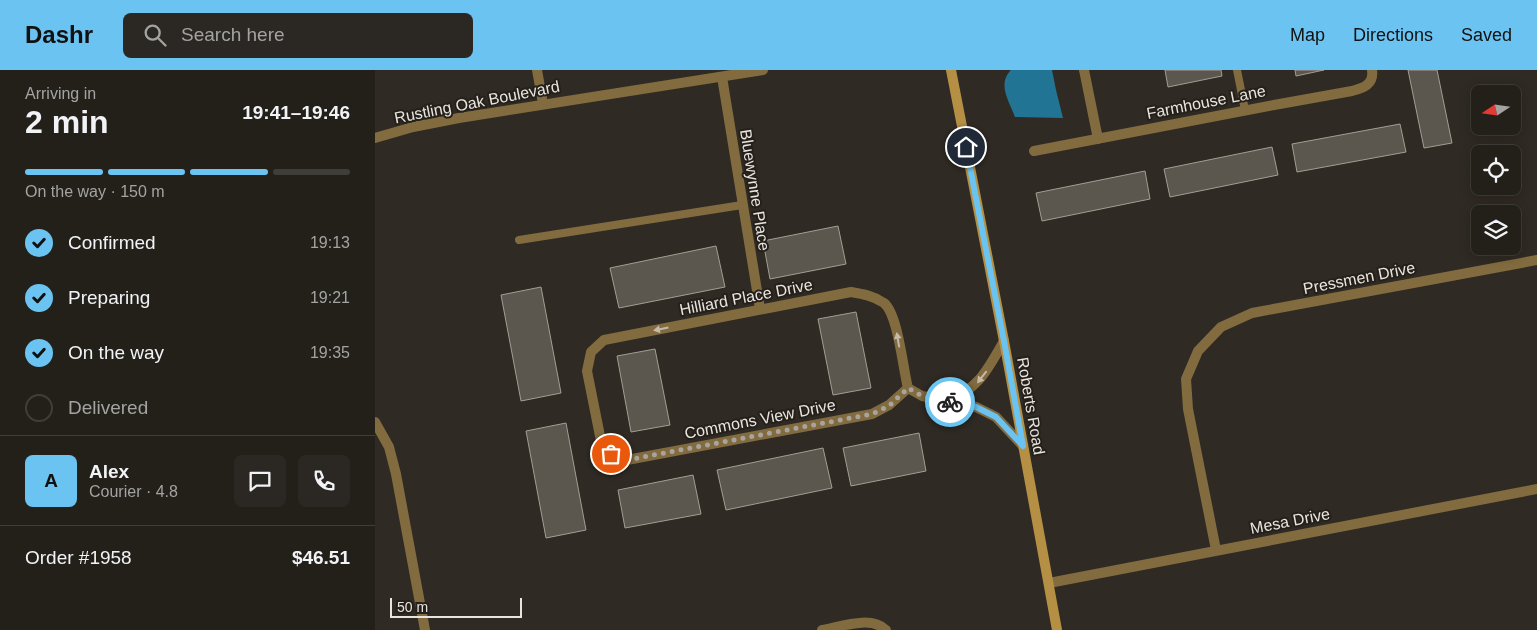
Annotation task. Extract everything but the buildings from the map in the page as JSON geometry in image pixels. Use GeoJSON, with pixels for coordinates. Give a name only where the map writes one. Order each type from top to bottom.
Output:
{"type":"FeatureCollection","features":[{"type":"Feature","properties":{"kind":"main road","name":"Roberts Road"},"geometry":{"type":"LineString","coordinates":[[951,70],[1004,341],[1057,630]]}},
{"type":"Feature","properties":{"kind":"street"},"geometry":{"type":"LineString","coordinates":[[537,70],[543,104]]}},
{"type":"Feature","properties":{"kind":"street","name":"Rustling Oak Boulevard"},"geometry":{"type":"LineString","coordinates":[[375,138],[413,127],[459,118],[763,70]]}},
{"type":"Feature","properties":{"kind":"street"},"geometry":{"type":"LineString","coordinates":[[1084,70],[1098,139]]}},
{"type":"Feature","properties":{"kind":"street","name":"Farmhouse Lane"},"geometry":{"type":"LineString","coordinates":[[1034,151],[1353,91],[1365,87],[1370,82],[1373,76],[1372,70]]}},
{"type":"Feature","properties":{"kind":"street","name":"Bluewynne Place"},"geometry":{"type":"LineString","coordinates":[[722,77],[760,309]]}},
{"type":"Feature","properties":{"kind":"street","name":"Pressmen Drive"},"geometry":{"type":"LineString","coordinates":[[1216,550],[1188,409],[1186,379],[1198,351],[1221,327],[1252,314],[1537,260]]}},
{"type":"Feature","properties":{"kind":"street","name":"Hilliard Place Drive"},"geometry":{"type":"LineString","coordinates":[[611,454],[601,441],[587,371],[591,352],[604,340],[851,292],[871,296],[886,304],[895,321],[908,388]]}},
{"type":"Feature","properties":{"kind":"street"},"geometry":{"type":"LineString","coordinates":[[948,401],[963,395],[974,386],[987,372],[1004,341]]}},
{"type":"Feature","properties":{"kind":"street"},"geometry":{"type":"LineString","coordinates":[[908,388],[922,396],[976,407],[996,417],[1023,446]]}},
{"type":"Feature","properties":{"kind":"street","name":"Commons View Drive"},"geometry":{"type":"LineString","coordinates":[[611,454],[627,460],[872,414],[889,406],[908,388]]}},
{"type":"Feature","properties":{"kind":"street"},"geometry":{"type":"LineString","coordinates":[[375,422],[389,447],[396,474],[425,630]]}},
{"type":"Feature","properties":{"kind":"street","name":"Mesa Drive"},"geometry":{"type":"LineString","coordinates":[[1049,583],[1537,489]]}},
{"type":"Feature","properties":{"kind":"street"},"geometry":{"type":"LineString","coordinates":[[822,630],[869,622],[886,630]]}},
{"type":"Feature","properties":{"kind":"lane"},"geometry":{"type":"LineString","coordinates":[[1237,70],[1245,110]]}},
{"type":"Feature","properties":{"kind":"lane"},"geometry":{"type":"LineString","coordinates":[[519,240],[742,205]]}},
{"type":"Feature","properties":{"kind":"water"},"geometry":{"type":"Polygon","coordinates":[[[1011,70],[1052,70],[1063,118],[1015,117],[1005,93],[1005,81],[1011,70]]]}},
{"type":"Feature","properties":{"kind":"way so far"},"geometry":{"type":"LineString","coordinates":[[611,454],[627,460],[872,414],[889,406],[908,388],[922,396],[950,402]]}},
{"type":"Feature","properties":{"kind":"route"},"geometry":{"type":"LineString","coordinates":[[950,402],[976,407],[996,417],[1023,446],[966,147]]}}]}
